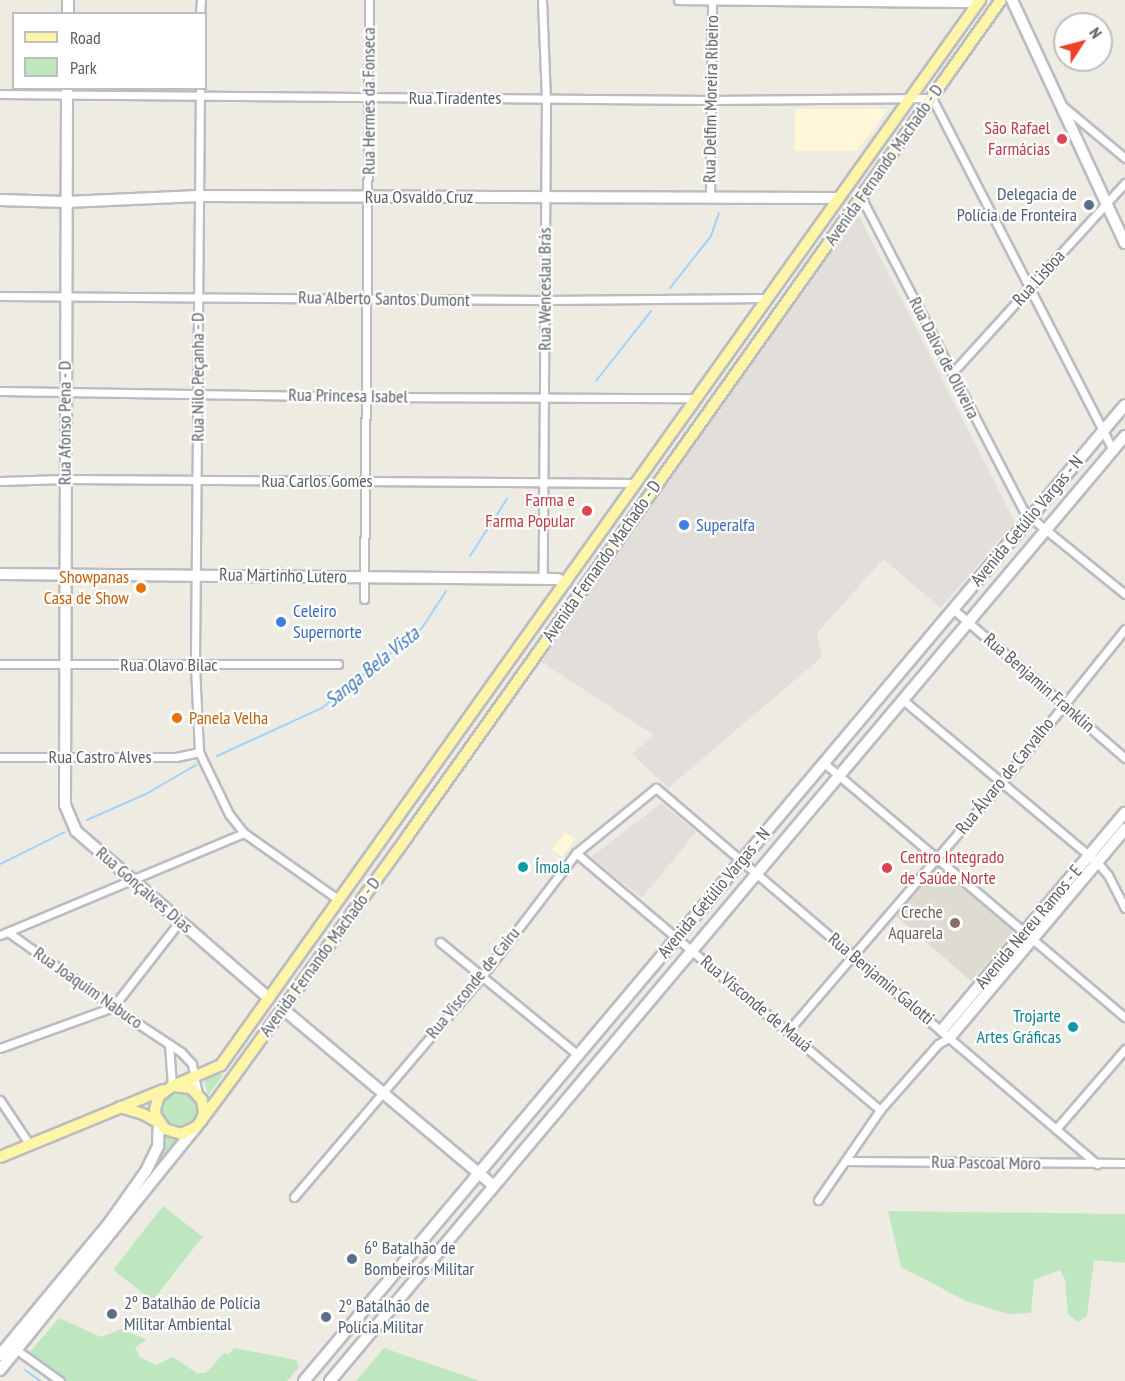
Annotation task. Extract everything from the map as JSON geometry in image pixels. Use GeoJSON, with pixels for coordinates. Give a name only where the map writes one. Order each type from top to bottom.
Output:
{"type":"FeatureCollection","features":[{"type":"Feature","properties":{"kind":"main road","name":"Avenida Fernando Machado - D"},"geometry":{"type":"LineString","coordinates":[[198,1124],[354,911],[1001,0]]}},
{"type":"Feature","properties":{"kind":"main road","name":"Avenida Fernando Machado - D"},"geometry":{"type":"LineString","coordinates":[[0,1157],[221,1065],[979,2]]}},
{"type":"Feature","properties":{"kind":"main road"},"geometry":{"type":"LineString","coordinates":[[665,473],[659,464],[670,435]]}},
{"type":"Feature","properties":{"kind":"main road"},"geometry":{"type":"LineString","coordinates":[[565,582],[580,591]]}},
{"type":"Feature","properties":{"kind":"main road"},"geometry":{"type":"LineString","coordinates":[[492,684],[506,696]]}},
{"type":"Feature","properties":{"kind":"main road"},"geometry":{"type":"LineString","coordinates":[[339,900],[354,911]]}},
{"type":"Feature","properties":{"kind":"main road"},"geometry":{"type":"LineString","coordinates":[[119,1107],[143,1114],[165,1129],[180,1134],[198,1124],[204,1107],[198,1094],[190,1088],[168,1088],[159,1096],[155,1109],[159,1123]]}},
{"type":"Feature","properties":{"kind":"street","name":"Rua Hermes da Fonseca"},"geometry":{"type":"LineString","coordinates":[[364,599],[369,0]]}},
{"type":"Feature","properties":{"kind":"street","name":"Rua Wenceslau Brás"},"geometry":{"type":"LineString","coordinates":[[542,0],[546,99],[543,579]]}},
{"type":"Feature","properties":{"kind":"street"},"geometry":{"type":"LineString","coordinates":[[678,0],[979,2]]}},
{"type":"Feature","properties":{"kind":"street","name":"Rua Delfim Moreira Ribeiro"},"geometry":{"type":"LineString","coordinates":[[710,198],[712,0]]}},
{"type":"Feature","properties":{"kind":"street"},"geometry":{"type":"LineString","coordinates":[[1012,0],[1125,243]]}},
{"type":"Feature","properties":{"kind":"street","name":"Rua Afonso Pena - D"},"geometry":{"type":"LineString","coordinates":[[63,757],[67,92]]}},
{"type":"Feature","properties":{"kind":"street","name":"Rua Tiradentes"},"geometry":{"type":"LineString","coordinates":[[0,94],[200,92],[369,97],[711,100],[932,98]]}},
{"type":"Feature","properties":{"kind":"street","name":"Rua Nilo Peçanha - D"},"geometry":{"type":"LineString","coordinates":[[199,752],[195,666],[200,92]]}},
{"type":"Feature","properties":{"kind":"street"},"geometry":{"type":"LineString","coordinates":[[932,98],[1113,450]]}},
{"type":"Feature","properties":{"kind":"street"},"geometry":{"type":"LineString","coordinates":[[1060,104],[1125,158]]}},
{"type":"Feature","properties":{"kind":"street","name":"Rua Lisboa"},"geometry":{"type":"LineString","coordinates":[[952,373],[1125,183]]}},
{"type":"Feature","properties":{"kind":"street","name":"Rua Osvaldo Cruz"},"geometry":{"type":"LineString","coordinates":[[0,200],[66,202],[199,196],[838,198]]}},
{"type":"Feature","properties":{"kind":"street","name":"Rua Dalva de Oliveira"},"geometry":{"type":"LineString","coordinates":[[861,197],[1023,512],[1125,594]]}},
{"type":"Feature","properties":{"kind":"street","name":"Rua Alberto Santos Dumont"},"geometry":{"type":"LineString","coordinates":[[0,296],[545,300],[767,298]]}},
{"type":"Feature","properties":{"kind":"street","name":"Rua Princesa Isabel"},"geometry":{"type":"LineString","coordinates":[[0,391],[366,397],[696,398]]}},
{"type":"Feature","properties":{"kind":"street","name":"Avenida Getúlio Vargas - N"},"geometry":{"type":"LineString","coordinates":[[311,1379],[404,1262],[1125,405]]}},
{"type":"Feature","properties":{"kind":"street","name":"Avenida Getúlio Vargas - N"},"geometry":{"type":"LineString","coordinates":[[330,1381],[1125,436]]}},
{"type":"Feature","properties":{"kind":"street","name":"Rua Carlos Gomes"},"geometry":{"type":"LineString","coordinates":[[0,481],[65,478],[635,483]]}},
{"type":"Feature","properties":{"kind":"street","name":"Rua Martinho Lutero"},"geometry":{"type":"LineString","coordinates":[[0,574],[543,579],[565,582]]}},
{"type":"Feature","properties":{"kind":"street","name":"Rua Benjamin Franklin"},"geometry":{"type":"LineString","coordinates":[[953,609],[1125,758]]}},
{"type":"Feature","properties":{"kind":"street","name":"Rua Álvaro de Carvalho"},"geometry":{"type":"LineString","coordinates":[[788,1030],[1002,782],[1125,629]]}},
{"type":"Feature","properties":{"kind":"street","name":"Rua Olavo Bilac"},"geometry":{"type":"LineString","coordinates":[[0,664],[195,666],[338,664]]}},
{"type":"Feature","properties":{"kind":"street"},"geometry":{"type":"LineString","coordinates":[[903,699],[1093,859],[1108,875],[1125,908]]}},
{"type":"Feature","properties":{"kind":"street"},"geometry":{"type":"LineString","coordinates":[[199,752],[229,814],[244,833],[339,900]]}},
{"type":"Feature","properties":{"kind":"street","name":"Rua Castro Alves"},"geometry":{"type":"LineString","coordinates":[[0,757],[176,757],[199,752]]}},
{"type":"Feature","properties":{"kind":"street","name":"Rua Gonçalves Dias"},"geometry":{"type":"LineString","coordinates":[[63,757],[65,805],[68,817],[76,831],[269,998]]}},
{"type":"Feature","properties":{"kind":"street"},"geometry":{"type":"LineString","coordinates":[[824,763],[1125,1017]]}},
{"type":"Feature","properties":{"kind":"street","name":"Rua Visconde de Cairu"},"geometry":{"type":"LineString","coordinates":[[294,1197],[482,976],[576,853],[656,788],[664,795]]}},
{"type":"Feature","properties":{"kind":"street","name":"Rua Benjamin Galotti"},"geometry":{"type":"LineString","coordinates":[[664,795],[1097,1164]]}},
{"type":"Feature","properties":{"kind":"street","name":"Avenida Nereu Ramos - E"},"geometry":{"type":"LineString","coordinates":[[818,1200],[880,1110],[1093,859],[1125,813]]}},
{"type":"Feature","properties":{"kind":"street","name":"Avenida Nereu Ramos - E"},"geometry":{"type":"LineString","coordinates":[[1093,859],[1125,829]]}},
{"type":"Feature","properties":{"kind":"street"},"geometry":{"type":"LineString","coordinates":[[0,935],[244,833]]}},
{"type":"Feature","properties":{"kind":"street","name":"Rua Visconde de Mauá"},"geometry":{"type":"LineString","coordinates":[[576,853],[880,1110]]}},
{"type":"Feature","properties":{"kind":"street"},"geometry":{"type":"LineString","coordinates":[[0,1048],[113,1007],[180,921]]}},
{"type":"Feature","properties":{"kind":"street","name":"Rua Joaquim Nabuco"},"geometry":{"type":"LineString","coordinates":[[8,932],[169,1044],[192,1064],[198,1094]]}},
{"type":"Feature","properties":{"kind":"street"},"geometry":{"type":"LineString","coordinates":[[440,942],[578,1055]]}},
{"type":"Feature","properties":{"kind":"street"},"geometry":{"type":"LineString","coordinates":[[283,1009],[494,1186]]}},
{"type":"Feature","properties":{"kind":"street"},"geometry":{"type":"LineString","coordinates":[[168,1088],[169,1044]]}},
{"type":"Feature","properties":{"kind":"street"},"geometry":{"type":"LineString","coordinates":[[1056,1129],[1125,1049]]}},
{"type":"Feature","properties":{"kind":"street"},"geometry":{"type":"LineString","coordinates":[[0,1100],[30,1145]]}},
{"type":"Feature","properties":{"kind":"street","name":"Avenida Fernando Machado - D"},"geometry":{"type":"LineString","coordinates":[[0,1370],[124,1210],[158,1146],[159,1123]]}},
{"type":"Feature","properties":{"kind":"street","name":"Avenida Fernando Machado - D"},"geometry":{"type":"LineString","coordinates":[[0,1355],[198,1124]]}},
{"type":"Feature","properties":{"kind":"street","name":"Rua Pascoal Moro"},"geometry":{"type":"LineString","coordinates":[[846,1161],[1125,1163]]}},
{"type":"Feature","properties":{"kind":"street"},"geometry":{"type":"LineString","coordinates":[[404,1262],[419,1275]]}},
{"type":"Feature","properties":{"kind":"street"},"geometry":{"type":"LineString","coordinates":[[386,1284],[401,1297]]}},
{"type":"Feature","properties":{"kind":"street"},"geometry":{"type":"LineString","coordinates":[[17,1350],[60,1381]]}},
{"type":"Feature","properties":{"kind":"shaded area"},"geometry":{"type":"Polygon","coordinates":[[[795,109],[888,109],[857,151],[795,151],[795,109]]]}},
{"type":"Feature","properties":{"kind":"shaded area"},"geometry":{"type":"Polygon","coordinates":[[[858,214],[1015,522],[941,608],[883,559],[817,633],[822,657],[668,788],[632,754],[654,735],[541,662],[858,214]]]}},
{"type":"Feature","properties":{"kind":"shaded area"},"geometry":{"type":"Polygon","coordinates":[[[661,803],[696,832],[642,898],[591,857],[661,803]]]}},
{"type":"Feature","properties":{"kind":"shaded area"},"geometry":{"type":"Polygon","coordinates":[[[565,832],[575,839],[562,857],[552,850],[565,832]]]}},
{"type":"Feature","properties":{"kind":"shaded area","name":"Creche Aquarela"},"geometry":{"type":"Polygon","coordinates":[[[938,865],[1014,931],[971,981],[895,915],[938,865]]]}},
{"type":"Feature","properties":{"kind":"green space"},"geometry":{"type":"Polygon","coordinates":[[[219,1073],[223,1075],[208,1095],[204,1080],[219,1073]]]}},
{"type":"Feature","properties":{"kind":"green space"},"geometry":{"type":"Polygon","coordinates":[[[180,1091],[187,1092],[193,1097],[198,1103],[198,1117],[193,1123],[187,1128],[180,1129],[173,1128],[167,1123],[162,1117],[161,1110],[162,1103],[167,1097],[173,1092],[180,1091]]]}},
{"type":"Feature","properties":{"kind":"green space"},"geometry":{"type":"Polygon","coordinates":[[[165,1134],[179,1137],[155,1171],[153,1169],[162,1152],[165,1134]]]}},
{"type":"Feature","properties":{"kind":"green space"},"geometry":{"type":"Polygon","coordinates":[[[163,1206],[202,1237],[153,1301],[113,1270],[163,1206]]]}},
{"type":"Feature","properties":{"kind":"green space"},"geometry":{"type":"Polygon","coordinates":[[[888,1211],[1125,1214],[1125,1263],[1094,1260],[1087,1316],[1078,1322],[1068,1314],[1065,1280],[1060,1270],[1034,1280],[1031,1313],[1008,1314],[966,1301],[901,1267],[888,1211]]]}},
{"type":"Feature","properties":{"kind":"green space"},"geometry":{"type":"Polygon","coordinates":[[[59,1318],[101,1337],[121,1329],[147,1340],[135,1347],[140,1357],[156,1365],[173,1357],[197,1373],[206,1373],[224,1353],[229,1354],[234,1348],[296,1360],[299,1367],[287,1381],[64,1381],[29,1353],[59,1318]]]}},
{"type":"Feature","properties":{"kind":"green space"},"geometry":{"type":"Polygon","coordinates":[[[384,1348],[480,1381],[356,1381],[384,1348]]]}},
{"type":"Feature","properties":{"kind":"waterway","name":"Sanga Bela Vista"},"geometry":{"type":"LineString","coordinates":[[670,288],[711,236],[719,213]]}},
{"type":"Feature","properties":{"kind":"waterway","name":"Sanga Bela Vista"},"geometry":{"type":"LineString","coordinates":[[596,381],[651,311]]}},
{"type":"Feature","properties":{"kind":"waterway","name":"Sanga Bela Vista"},"geometry":{"type":"LineString","coordinates":[[470,556],[507,499]]}},
{"type":"Feature","properties":{"kind":"waterway","name":"Sanga Bela Vista"},"geometry":{"type":"LineString","coordinates":[[217,756],[322,708],[422,628],[446,591]]}},
{"type":"Feature","properties":{"kind":"waterway","name":"Sanga Bela Vista"},"geometry":{"type":"LineString","coordinates":[[87,820],[146,794],[196,765]]}},
{"type":"Feature","properties":{"kind":"waterway","name":"Sanga Bela Vista"},"geometry":{"type":"LineString","coordinates":[[0,864],[65,832]]}},
{"type":"Feature","properties":{"kind":"waterway"},"geometry":{"type":"LineString","coordinates":[[25,1370],[40,1381]]}},
{"type":"Feature","properties":{"kind":"place","name":"São Rafael Farmácias"},"geometry":{"type":"Point","coordinates":[1062,139]}},
{"type":"Feature","properties":{"kind":"place","name":"Delegacia de Polícia de Fronteira"},"geometry":{"type":"Point","coordinates":[1089,205]}},
{"type":"Feature","properties":{"kind":"place","name":"Farma e Farma Popular"},"geometry":{"type":"Point","coordinates":[587,511]}},
{"type":"Feature","properties":{"kind":"place","name":"Superalfa"},"geometry":{"type":"Point","coordinates":[684,525]}},
{"type":"Feature","properties":{"kind":"place","name":"Showpanas Casa de Show"},"geometry":{"type":"Point","coordinates":[141,588]}},
{"type":"Feature","properties":{"kind":"place","name":"Celeiro Supernorte"},"geometry":{"type":"Point","coordinates":[281,622]}},
{"type":"Feature","properties":{"kind":"place","name":"Panela Velha"},"geometry":{"type":"Point","coordinates":[177,718]}},
{"type":"Feature","properties":{"kind":"place","name":"Ímola"},"geometry":{"type":"Point","coordinates":[523,867]}},
{"type":"Feature","properties":{"kind":"place","name":"Centro Integrado de Saúde Norte"},"geometry":{"type":"Point","coordinates":[887,868]}},
{"type":"Feature","properties":{"kind":"place","name":"Creche Aquarela"},"geometry":{"type":"Point","coordinates":[955,923]}},
{"type":"Feature","properties":{"kind":"place","name":"Trojarte Artes Gráficas"},"geometry":{"type":"Point","coordinates":[1073,1027]}},
{"type":"Feature","properties":{"kind":"place","name":"6º Batalhão de Bombeiros Militar"},"geometry":{"type":"Point","coordinates":[352,1259]}},
{"type":"Feature","properties":{"kind":"place","name":"2º Batalhão de Polícia Militar Ambiental"},"geometry":{"type":"Point","coordinates":[112,1314]}},
{"type":"Feature","properties":{"kind":"place","name":"2º Batalhão de Polícia Militar"},"geometry":{"type":"Point","coordinates":[326,1317]}}]}
